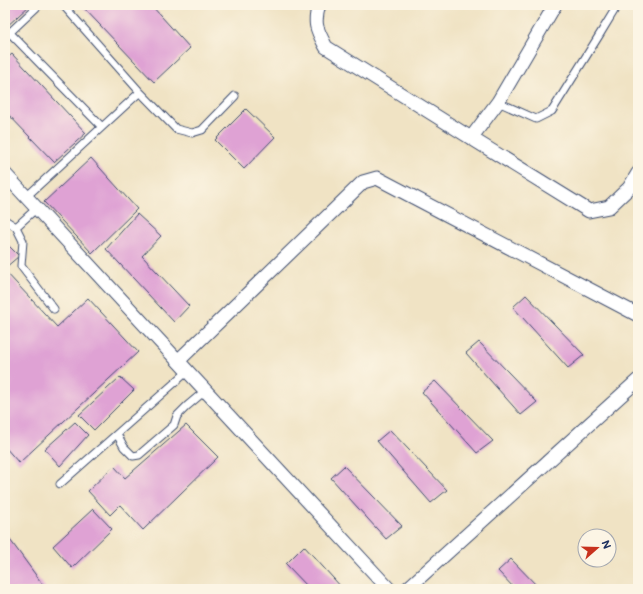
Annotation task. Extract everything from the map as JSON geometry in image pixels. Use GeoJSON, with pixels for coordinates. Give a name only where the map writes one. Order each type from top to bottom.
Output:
{"type":"FeatureCollection","features":[{"type":"Feature","properties":{"kind":"street"},"geometry":{"type":"LineString","coordinates":[[319,5],[316,12],[316,28],[326,46],[589,211],[608,207],[629,188],[638,173]]}},
{"type":"Feature","properties":{"kind":"street"},"geometry":{"type":"LineString","coordinates":[[471,138],[498,102],[555,5]]}},
{"type":"Feature","properties":{"kind":"street"},"geometry":{"type":"LineString","coordinates":[[5,174],[389,589]]}},
{"type":"Feature","properties":{"kind":"street"},"geometry":{"type":"LineString","coordinates":[[178,361],[363,182],[377,178],[638,315]]}},
{"type":"Feature","properties":{"kind":"street"},"geometry":{"type":"LineString","coordinates":[[408,589],[638,380]]}},
{"type":"Feature","properties":{"kind":"lane"},"geometry":{"type":"LineString","coordinates":[[39,5],[8,35],[102,127]]}},
{"type":"Feature","properties":{"kind":"lane"},"geometry":{"type":"LineString","coordinates":[[63,5],[140,92],[176,129],[192,133],[202,130],[235,96]]}},
{"type":"Feature","properties":{"kind":"lane"},"geometry":{"type":"LineString","coordinates":[[498,102],[536,119],[552,111],[614,10],[614,5]]}},
{"type":"Feature","properties":{"kind":"lane"},"geometry":{"type":"LineString","coordinates":[[26,196],[140,92]]}},
{"type":"Feature","properties":{"kind":"lane"},"geometry":{"type":"LineString","coordinates":[[16,227],[37,208]]}},
{"type":"Feature","properties":{"kind":"lane"},"geometry":{"type":"LineString","coordinates":[[5,220],[16,227],[23,241],[21,266],[54,309]]}},
{"type":"Feature","properties":{"kind":"lane"},"geometry":{"type":"LineString","coordinates":[[60,484],[188,371]]}},
{"type":"Feature","properties":{"kind":"lane"},"geometry":{"type":"LineString","coordinates":[[117,434],[124,447],[133,456],[139,455],[174,424],[186,406],[206,390]]}},
{"type":"Feature","properties":{"kind":"building"},"geometry":{"type":"Polygon","coordinates":[[[5,5],[30,5],[5,28],[5,5]]]}},
{"type":"Feature","properties":{"kind":"building"},"geometry":{"type":"Polygon","coordinates":[[[81,5],[151,5],[190,48],[154,82],[81,5]]]}},
{"type":"Feature","properties":{"kind":"building"},"geometry":{"type":"Polygon","coordinates":[[[12,54],[86,133],[54,162],[5,111],[5,60],[12,54]]]}},
{"type":"Feature","properties":{"kind":"building"},"geometry":{"type":"Polygon","coordinates":[[[246,109],[275,137],[244,169],[215,140],[246,109]]]}},
{"type":"Feature","properties":{"kind":"building"},"geometry":{"type":"Polygon","coordinates":[[[91,158],[137,209],[92,253],[44,202],[91,158]]]}},
{"type":"Feature","properties":{"kind":"building"},"geometry":{"type":"Polygon","coordinates":[[[137,214],[161,236],[142,256],[189,306],[174,322],[106,249],[137,214]]]}},
{"type":"Feature","properties":{"kind":"building"},"geometry":{"type":"Polygon","coordinates":[[[5,242],[19,256],[5,268],[5,242]]]}},
{"type":"Feature","properties":{"kind":"building"},"geometry":{"type":"Polygon","coordinates":[[[5,271],[57,327],[88,298],[138,352],[19,463],[5,447],[5,271]]]}},
{"type":"Feature","properties":{"kind":"building"},"geometry":{"type":"Polygon","coordinates":[[[526,295],[584,355],[568,368],[513,307],[526,295]]]}},
{"type":"Feature","properties":{"kind":"building"},"geometry":{"type":"Polygon","coordinates":[[[479,342],[537,402],[521,415],[466,353],[479,342]]]}},
{"type":"Feature","properties":{"kind":"building"},"geometry":{"type":"Polygon","coordinates":[[[120,377],[134,390],[94,430],[79,415],[120,377]]]}},
{"type":"Feature","properties":{"kind":"building"},"geometry":{"type":"Polygon","coordinates":[[[435,381],[493,441],[477,453],[422,392],[435,381]]]}},
{"type":"Feature","properties":{"kind":"building"},"geometry":{"type":"Polygon","coordinates":[[[75,422],[88,435],[60,466],[45,449],[75,422]]]}},
{"type":"Feature","properties":{"kind":"building"},"geometry":{"type":"Polygon","coordinates":[[[186,425],[218,457],[143,530],[120,505],[110,515],[88,491],[114,466],[125,478],[186,425]]]}},
{"type":"Feature","properties":{"kind":"building"},"geometry":{"type":"Polygon","coordinates":[[[390,430],[447,490],[431,503],[377,441],[390,430]]]}},
{"type":"Feature","properties":{"kind":"building"},"geometry":{"type":"Polygon","coordinates":[[[344,466],[402,526],[386,539],[331,478],[344,466]]]}},
{"type":"Feature","properties":{"kind":"building"},"geometry":{"type":"Polygon","coordinates":[[[93,509],[112,529],[72,568],[53,546],[93,509]]]}},
{"type":"Feature","properties":{"kind":"building"},"geometry":{"type":"Polygon","coordinates":[[[5,533],[46,589],[5,589],[5,533]]]}},
{"type":"Feature","properties":{"kind":"building"},"geometry":{"type":"Polygon","coordinates":[[[304,546],[343,589],[310,589],[286,564],[304,546]]]}},
{"type":"Feature","properties":{"kind":"building"},"geometry":{"type":"Polygon","coordinates":[[[511,559],[540,589],[515,589],[498,571],[511,559]]]}}]}
